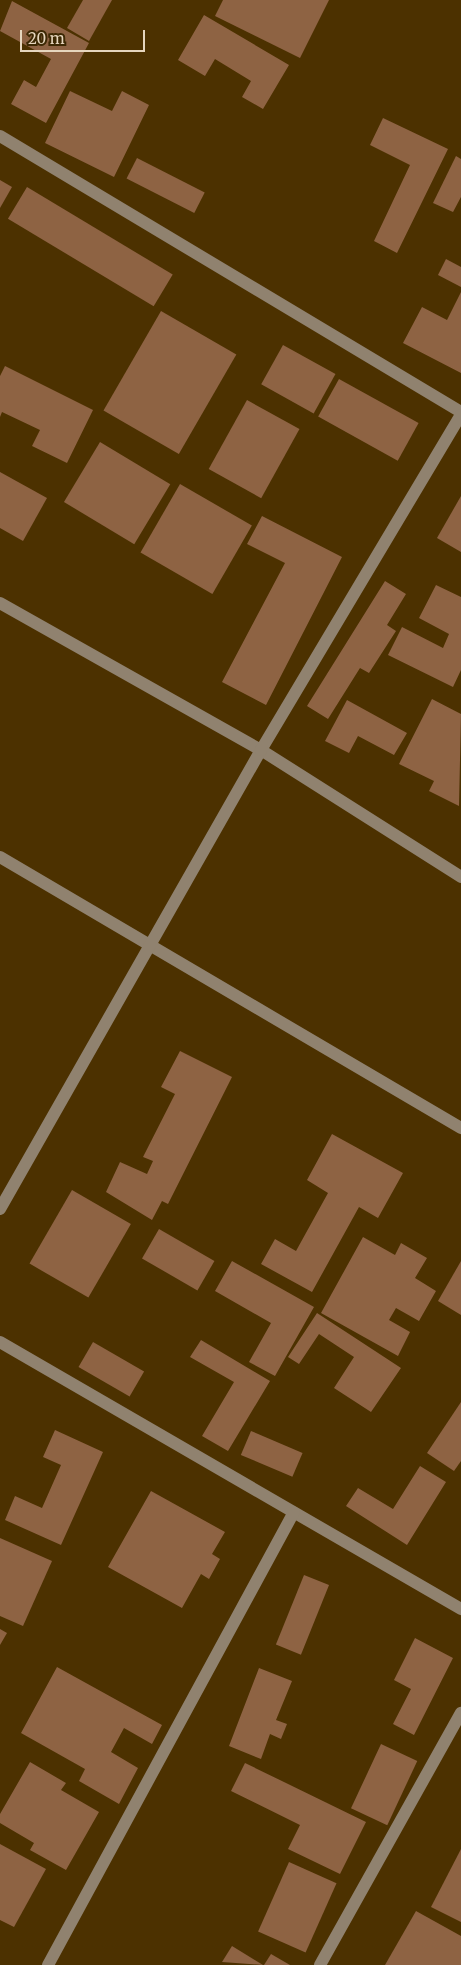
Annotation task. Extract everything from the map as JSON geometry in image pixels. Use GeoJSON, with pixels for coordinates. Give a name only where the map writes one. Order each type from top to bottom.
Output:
{"type":"FeatureCollection","features":[{"type":"Feature","properties":{"kind":"street"},"geometry":{"type":"LineString","coordinates":[[0,136],[461,413],[261,750],[152,946],[0,1209]]}},
{"type":"Feature","properties":{"kind":"street"},"geometry":{"type":"LineString","coordinates":[[0,603],[261,750],[461,877]]}},
{"type":"Feature","properties":{"kind":"street"},"geometry":{"type":"LineString","coordinates":[[0,858],[461,1128]]}},
{"type":"Feature","properties":{"kind":"street"},"geometry":{"type":"LineString","coordinates":[[0,1342],[461,1608]]}},
{"type":"Feature","properties":{"kind":"street"},"geometry":{"type":"LineString","coordinates":[[48,1965],[294,1512]]}},
{"type":"Feature","properties":{"kind":"street"},"geometry":{"type":"LineString","coordinates":[[320,1965],[461,1712]]}},
{"type":"Feature","properties":{"kind":"building"},"geometry":{"type":"Polygon","coordinates":[[[83,0],[112,0],[89,41],[67,28],[83,0]]]}},
{"type":"Feature","properties":{"kind":"building"},"geometry":{"type":"Polygon","coordinates":[[[223,0],[329,0],[300,58],[215,16],[223,0]]]}},
{"type":"Feature","properties":{"kind":"building"},"geometry":{"type":"Polygon","coordinates":[[[12,1],[89,43],[46,123],[11,104],[24,80],[36,87],[51,59],[0,31],[12,1]]]}},
{"type":"Feature","properties":{"kind":"building"},"geometry":{"type":"Polygon","coordinates":[[[204,15],[289,65],[263,109],[242,97],[251,81],[215,59],[205,76],[178,60],[204,15]]]}},
{"type":"Feature","properties":{"kind":"building"},"geometry":{"type":"Polygon","coordinates":[[[70,91],[112,111],[122,91],[149,105],[114,177],[45,143],[70,91]]]}},
{"type":"Feature","properties":{"kind":"building"},"geometry":{"type":"Polygon","coordinates":[[[383,118],[448,149],[397,253],[374,241],[410,165],[370,145],[383,118]]]}},
{"type":"Feature","properties":{"kind":"building"},"geometry":{"type":"Polygon","coordinates":[[[456,156],[461,159],[461,197],[453,212],[433,203],[456,156]]]}},
{"type":"Feature","properties":{"kind":"building"},"geometry":{"type":"Polygon","coordinates":[[[137,158],[205,193],[194,213],[127,178],[137,158]]]}},
{"type":"Feature","properties":{"kind":"building"},"geometry":{"type":"Polygon","coordinates":[[[0,180],[12,187],[0,208],[0,180]]]}},
{"type":"Feature","properties":{"kind":"building"},"geometry":{"type":"Polygon","coordinates":[[[27,187],[173,275],[154,306],[8,219],[27,187]]]}},
{"type":"Feature","properties":{"kind":"building"},"geometry":{"type":"Polygon","coordinates":[[[446,259],[461,267],[461,287],[438,275],[446,259]]]}},
{"type":"Feature","properties":{"kind":"building"},"geometry":{"type":"Polygon","coordinates":[[[461,292],[461,373],[403,343],[422,307],[447,320],[461,292]]]}},
{"type":"Feature","properties":{"kind":"building"},"geometry":{"type":"Polygon","coordinates":[[[161,311],[236,354],[179,454],[104,411],[161,311]]]}},
{"type":"Feature","properties":{"kind":"building"},"geometry":{"type":"Polygon","coordinates":[[[283,345],[335,374],[314,413],[261,384],[283,345]]]}},
{"type":"Feature","properties":{"kind":"building"},"geometry":{"type":"Polygon","coordinates":[[[5,366],[93,410],[67,463],[32,446],[40,430],[2,412],[0,417],[0,376],[5,366]]]}},
{"type":"Feature","properties":{"kind":"building"},"geometry":{"type":"Polygon","coordinates":[[[339,379],[419,423],[398,461],[318,417],[339,379]]]}},
{"type":"Feature","properties":{"kind":"building"},"geometry":{"type":"Polygon","coordinates":[[[247,400],[299,429],[261,498],[209,469],[247,400]]]}},
{"type":"Feature","properties":{"kind":"building"},"geometry":{"type":"Polygon","coordinates":[[[100,442],[170,484],[134,544],[64,502],[100,442]]]}},
{"type":"Feature","properties":{"kind":"building"},"geometry":{"type":"Polygon","coordinates":[[[0,472],[47,498],[23,541],[0,528],[0,472]]]}},
{"type":"Feature","properties":{"kind":"building"},"geometry":{"type":"Polygon","coordinates":[[[180,484],[252,526],[212,594],[141,552],[180,484]]]}},
{"type":"Feature","properties":{"kind":"building"},"geometry":{"type":"Polygon","coordinates":[[[461,496],[461,552],[437,538],[461,496]]]}},
{"type":"Feature","properties":{"kind":"building"},"geometry":{"type":"Polygon","coordinates":[[[262,516],[342,557],[266,705],[222,682],[285,563],[247,544],[262,516]]]}},
{"type":"Feature","properties":{"kind":"building"},"geometry":{"type":"Polygon","coordinates":[[[385,581],[406,594],[387,625],[396,631],[369,673],[360,668],[328,719],[307,706],[385,581]]]}},
{"type":"Feature","properties":{"kind":"building"},"geometry":{"type":"Polygon","coordinates":[[[436,585],[461,597],[461,670],[453,687],[388,655],[402,627],[443,648],[449,634],[419,618],[436,585]]]}},
{"type":"Feature","properties":{"kind":"building"},"geometry":{"type":"Polygon","coordinates":[[[432,699],[461,714],[459,806],[429,791],[434,781],[399,764],[432,699]]]}},
{"type":"Feature","properties":{"kind":"building"},"geometry":{"type":"Polygon","coordinates":[[[347,700],[407,733],[394,755],[358,736],[349,753],[325,741],[347,700]]]}},
{"type":"Feature","properties":{"kind":"building"},"geometry":{"type":"Polygon","coordinates":[[[180,1051],[232,1077],[168,1204],[162,1201],[152,1220],[106,1192],[120,1162],[147,1174],[153,1161],[143,1157],[175,1094],[161,1087],[180,1051]]]}},
{"type":"Feature","properties":{"kind":"building"},"geometry":{"type":"Polygon","coordinates":[[[332,1134],[403,1173],[378,1218],[359,1207],[312,1292],[261,1264],[275,1239],[296,1251],[328,1193],[307,1180],[332,1134]]]}},
{"type":"Feature","properties":{"kind":"building"},"geometry":{"type":"Polygon","coordinates":[[[72,1190],[131,1224],[88,1298],[30,1264],[72,1190]]]}},
{"type":"Feature","properties":{"kind":"building"},"geometry":{"type":"Polygon","coordinates":[[[159,1229],[214,1261],[197,1290],[142,1258],[159,1229]]]}},
{"type":"Feature","properties":{"kind":"building"},"geometry":{"type":"Polygon","coordinates":[[[363,1237],[395,1255],[401,1243],[427,1258],[415,1278],[436,1291],[419,1321],[396,1308],[389,1320],[410,1332],[398,1356],[321,1313],[363,1237]]]}},
{"type":"Feature","properties":{"kind":"building"},"geometry":{"type":"Polygon","coordinates":[[[232,1261],[314,1307],[275,1376],[249,1362],[271,1323],[215,1291],[232,1261]]]}},
{"type":"Feature","properties":{"kind":"building"},"geometry":{"type":"Polygon","coordinates":[[[461,1261],[461,1315],[438,1301],[461,1261]]]}},
{"type":"Feature","properties":{"kind":"building"},"geometry":{"type":"Polygon","coordinates":[[[317,1313],[401,1368],[371,1412],[334,1388],[354,1357],[319,1334],[299,1364],[288,1357],[317,1313]]]}},
{"type":"Feature","properties":{"kind":"building"},"geometry":{"type":"Polygon","coordinates":[[[201,1340],[270,1381],[228,1451],[202,1436],[234,1382],[190,1357],[201,1340]]]}},
{"type":"Feature","properties":{"kind":"building"},"geometry":{"type":"Polygon","coordinates":[[[93,1342],[144,1372],[130,1397],[78,1367],[93,1342]]]}},
{"type":"Feature","properties":{"kind":"building"},"geometry":{"type":"Polygon","coordinates":[[[461,1402],[461,1461],[454,1471],[427,1453],[461,1402]]]}},
{"type":"Feature","properties":{"kind":"building"},"geometry":{"type":"Polygon","coordinates":[[[55,1430],[103,1452],[61,1545],[5,1520],[15,1496],[42,1508],[61,1465],[43,1457],[55,1430]]]}},
{"type":"Feature","properties":{"kind":"building"},"geometry":{"type":"Polygon","coordinates":[[[251,1431],[303,1453],[292,1477],[241,1455],[251,1431]]]}},
{"type":"Feature","properties":{"kind":"building"},"geometry":{"type":"Polygon","coordinates":[[[420,1466],[446,1482],[407,1545],[346,1506],[358,1488],[393,1509],[420,1466]]]}},
{"type":"Feature","properties":{"kind":"building"},"geometry":{"type":"Polygon","coordinates":[[[151,1491],[225,1532],[212,1554],[220,1559],[209,1579],[201,1574],[182,1608],[108,1567],[151,1491]]]}},
{"type":"Feature","properties":{"kind":"building"},"geometry":{"type":"Polygon","coordinates":[[[0,1538],[52,1561],[23,1626],[0,1616],[0,1538]]]}},
{"type":"Feature","properties":{"kind":"building"},"geometry":{"type":"Polygon","coordinates":[[[304,1575],[329,1585],[301,1655],[276,1645],[304,1575]]]}},
{"type":"Feature","properties":{"kind":"building"},"geometry":{"type":"Polygon","coordinates":[[[0,1629],[7,1633],[0,1645],[0,1629]]]}},
{"type":"Feature","properties":{"kind":"building"},"geometry":{"type":"Polygon","coordinates":[[[415,1638],[453,1658],[414,1735],[393,1724],[411,1689],[394,1680],[415,1638]]]}},
{"type":"Feature","properties":{"kind":"building"},"geometry":{"type":"Polygon","coordinates":[[[57,1667],[162,1725],[152,1744],[124,1728],[111,1752],[138,1768],[119,1804],[79,1781],[85,1769],[21,1733],[57,1667]]]}},
{"type":"Feature","properties":{"kind":"building"},"geometry":{"type":"Polygon","coordinates":[[[259,1668],[292,1681],[276,1720],[287,1724],[281,1739],[270,1734],[261,1759],[229,1746],[259,1668]]]}},
{"type":"Feature","properties":{"kind":"building"},"geometry":{"type":"Polygon","coordinates":[[[381,1744],[417,1761],[387,1825],[351,1808],[381,1744]]]}},
{"type":"Feature","properties":{"kind":"building"},"geometry":{"type":"Polygon","coordinates":[[[30,1762],[66,1783],[61,1790],[99,1812],[66,1870],[30,1850],[34,1843],[0,1823],[0,1814],[30,1762]]]}},
{"type":"Feature","properties":{"kind":"building"},"geometry":{"type":"Polygon","coordinates":[[[245,1763],[366,1822],[340,1874],[288,1849],[300,1825],[231,1791],[245,1763]]]}},
{"type":"Feature","properties":{"kind":"building"},"geometry":{"type":"Polygon","coordinates":[[[0,1844],[46,1869],[14,1927],[0,1920],[0,1844]]]}},
{"type":"Feature","properties":{"kind":"building"},"geometry":{"type":"Polygon","coordinates":[[[461,1849],[461,1922],[431,1907],[461,1849]]]}},
{"type":"Feature","properties":{"kind":"building"},"geometry":{"type":"Polygon","coordinates":[[[289,1862],[337,1883],[306,1953],[258,1931],[289,1862]]]}},
{"type":"Feature","properties":{"kind":"building"},"geometry":{"type":"Polygon","coordinates":[[[416,1911],[461,1936],[461,1965],[385,1965],[416,1911]]]}},
{"type":"Feature","properties":{"kind":"building"},"geometry":{"type":"Polygon","coordinates":[[[232,1946],[263,1965],[222,1962],[232,1946]]]}},
{"type":"Feature","properties":{"kind":"building"},"geometry":{"type":"Polygon","coordinates":[[[271,1954],[290,1965],[264,1965],[271,1954]]]}}]}
